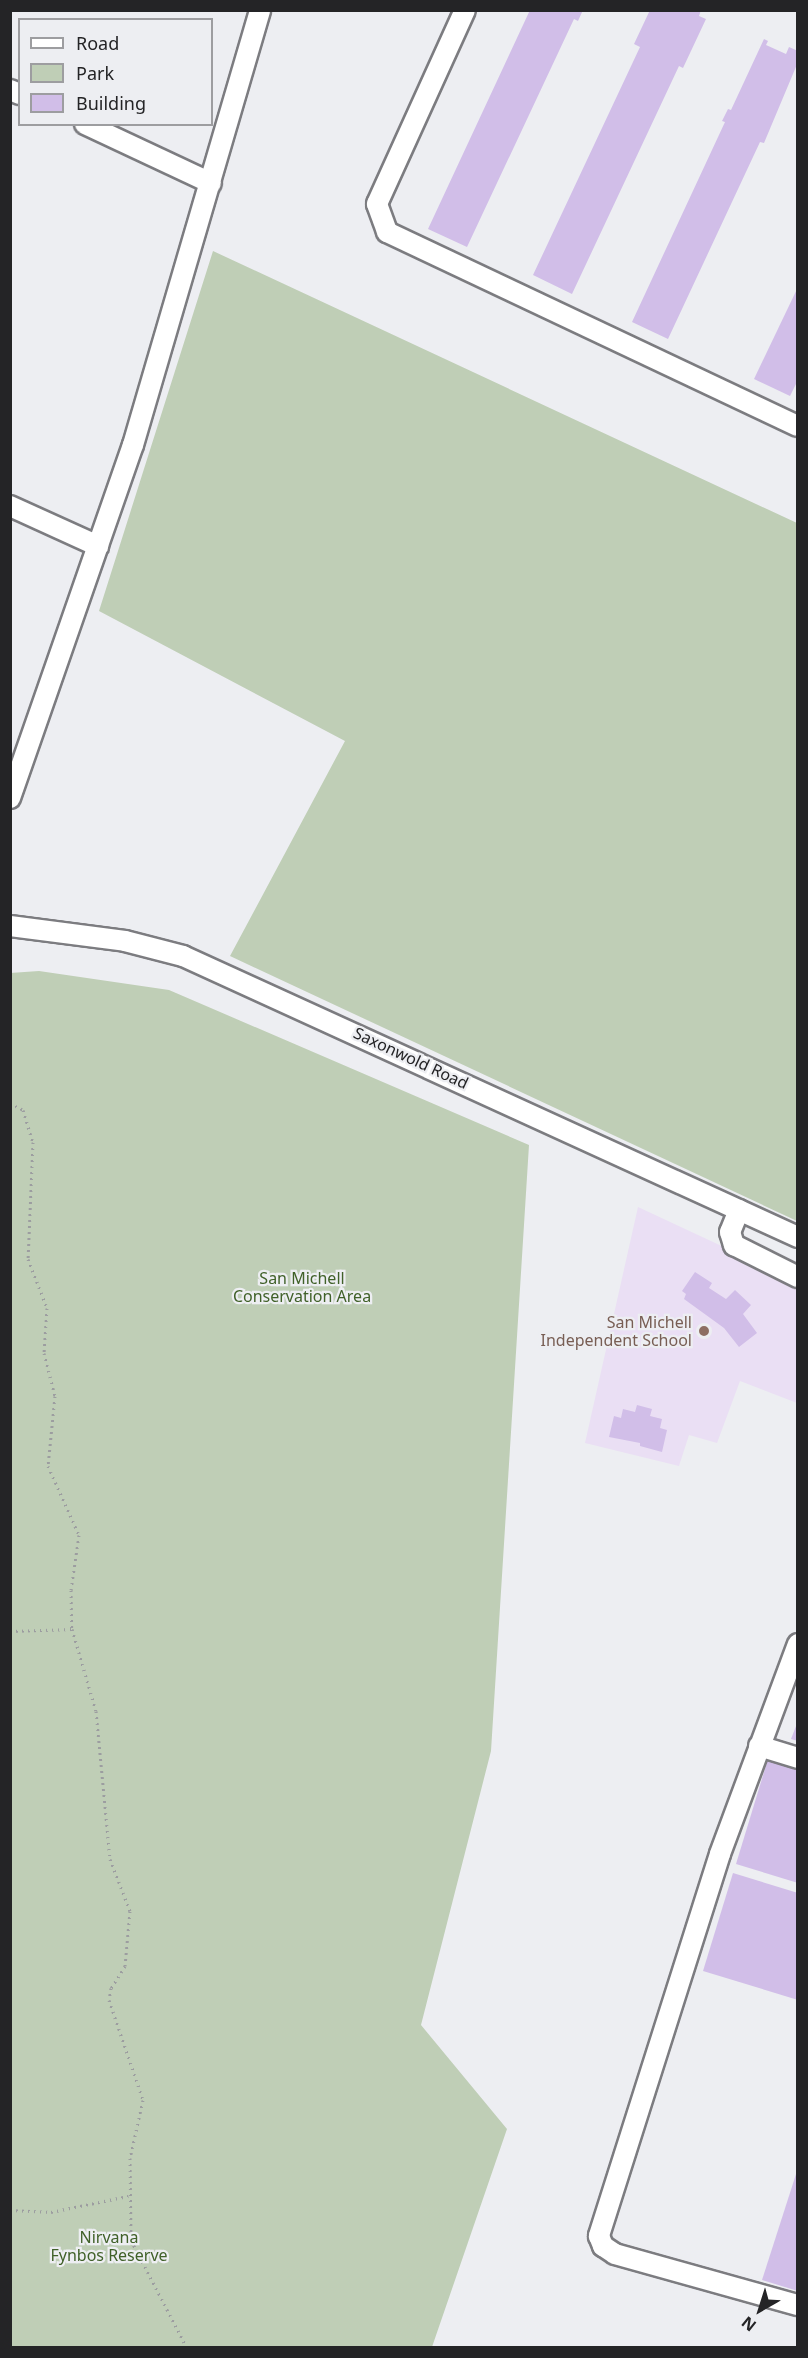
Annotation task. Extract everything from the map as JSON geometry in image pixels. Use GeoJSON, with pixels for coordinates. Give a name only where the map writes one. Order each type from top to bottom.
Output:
{"type":"FeatureCollection","features":[{"type":"Feature","properties":{"kind":"street"},"geometry":{"type":"LineString","coordinates":[[10,798],[134,445],[260,10]]}},
{"type":"Feature","properties":{"kind":"street"},"geometry":{"type":"LineString","coordinates":[[465,10],[377,204],[387,232],[798,426]]}},
{"type":"Feature","properties":{"kind":"street"},"geometry":{"type":"LineString","coordinates":[[89,126],[211,183]]}},
{"type":"Feature","properties":{"kind":"street"},"geometry":{"type":"LineString","coordinates":[[10,506],[98,546]]}},
{"type":"Feature","properties":{"kind":"street","name":"Saxonwold Road"},"geometry":{"type":"LineString","coordinates":[[10,926],[125,941],[183,956],[798,1237]]}},
{"type":"Feature","properties":{"kind":"street"},"geometry":{"type":"LineString","coordinates":[[739,1209],[730,1232],[734,1245],[798,1277]]}},
{"type":"Feature","properties":{"kind":"street"},"geometry":{"type":"LineString","coordinates":[[797,1643],[759,1746],[599,2236],[603,2246],[615,2254],[798,2305]]}},
{"type":"Feature","properties":{"kind":"street"},"geometry":{"type":"LineString","coordinates":[[759,1746],[798,1758]]}},
{"type":"Feature","properties":{"kind":"path"},"geometry":{"type":"LineString","coordinates":[[10,1103],[23,1110],[33,1142],[28,1258],[47,1308],[44,1353],[56,1396],[48,1466],[79,1535],[71,1590],[72,1629],[96,1711],[110,1859],[130,1911],[125,1966],[111,1988],[109,2000],[143,2100],[130,2158],[128,2196],[131,2240],[187,2348]]}},
{"type":"Feature","properties":{"kind":"path"},"geometry":{"type":"LineString","coordinates":[[10,1631],[72,1629]]}},
{"type":"Feature","properties":{"kind":"path"},"geometry":{"type":"LineString","coordinates":[[10,2210],[51,2212],[128,2196]]}},
{"type":"Feature","properties":{"kind":"shaded area","name":"San Michell Independent School"},"geometry":{"type":"Polygon","coordinates":[[[638,1207],[797,1281],[797,1403],[740,1381],[717,1443],[689,1435],[679,1466],[585,1443],[638,1207]]]}},
{"type":"Feature","properties":{"kind":"green space"},"geometry":{"type":"Polygon","coordinates":[[[213,251],[797,523],[797,1221],[230,956],[345,741],[99,611],[213,251]]]}},
{"type":"Feature","properties":{"kind":"green space","name":"San Michell Conservation Area"},"geometry":{"type":"Polygon","coordinates":[[[39,971],[169,990],[529,1145],[491,1751],[421,2025],[507,2129],[432,2347],[11,2347],[10,973],[39,971]]]}},
{"type":"Feature","properties":{"kind":"building"},"geometry":{"type":"Polygon","coordinates":[[[530,10],[583,10],[578,21],[574,19],[467,247],[428,229],[530,10]]]}},
{"type":"Feature","properties":{"kind":"building"},"geometry":{"type":"Polygon","coordinates":[[[650,10],[701,10],[699,16],[706,19],[683,68],[679,66],[572,294],[533,275],[640,47],[634,44],[650,10]]]}},
{"type":"Feature","properties":{"kind":"building"},"geometry":{"type":"Polygon","coordinates":[[[764,39],[768,41],[766,45],[786,54],[789,47],[798,51],[798,62],[764,143],[760,142],[668,339],[632,322],[725,122],[722,121],[728,109],[731,110],[764,39]]]}},
{"type":"Feature","properties":{"kind":"building"},"geometry":{"type":"Polygon","coordinates":[[[798,287],[798,380],[790,396],[754,379],[798,287]]]}},
{"type":"Feature","properties":{"kind":"building"},"geometry":{"type":"Polygon","coordinates":[[[695,1272],[712,1283],[709,1288],[726,1299],[735,1290],[751,1305],[743,1314],[757,1333],[739,1347],[724,1328],[684,1299],[686,1294],[682,1291],[695,1272]]]}},
{"type":"Feature","properties":{"kind":"building"},"geometry":{"type":"Polygon","coordinates":[[[637,1405],[652,1409],[650,1416],[662,1419],[660,1428],[667,1430],[662,1452],[640,1446],[640,1443],[609,1437],[614,1416],[621,1418],[623,1409],[635,1412],[637,1405]]]}},
{"type":"Feature","properties":{"kind":"building"},"geometry":{"type":"Polygon","coordinates":[[[798,1721],[798,1741],[791,1739],[798,1721]]]}},
{"type":"Feature","properties":{"kind":"building"},"geometry":{"type":"Polygon","coordinates":[[[768,1759],[798,1768],[798,1883],[736,1864],[768,1759]]]}},
{"type":"Feature","properties":{"kind":"building"},"geometry":{"type":"Polygon","coordinates":[[[733,1873],[798,1893],[798,2000],[703,1971],[733,1873]]]}},
{"type":"Feature","properties":{"kind":"building"},"geometry":{"type":"Polygon","coordinates":[[[798,2171],[798,2291],[762,2280],[798,2171]]]}},
{"type":"Feature","properties":{"kind":"place","name":"San Michell Independent School"},"geometry":{"type":"Point","coordinates":[704,1331]}},
{"type":"Feature","properties":{"kind":"park label","name":"Nirvana Fynbos Reserve"},"geometry":{"type":"Point","coordinates":[109,2246]}}]}
